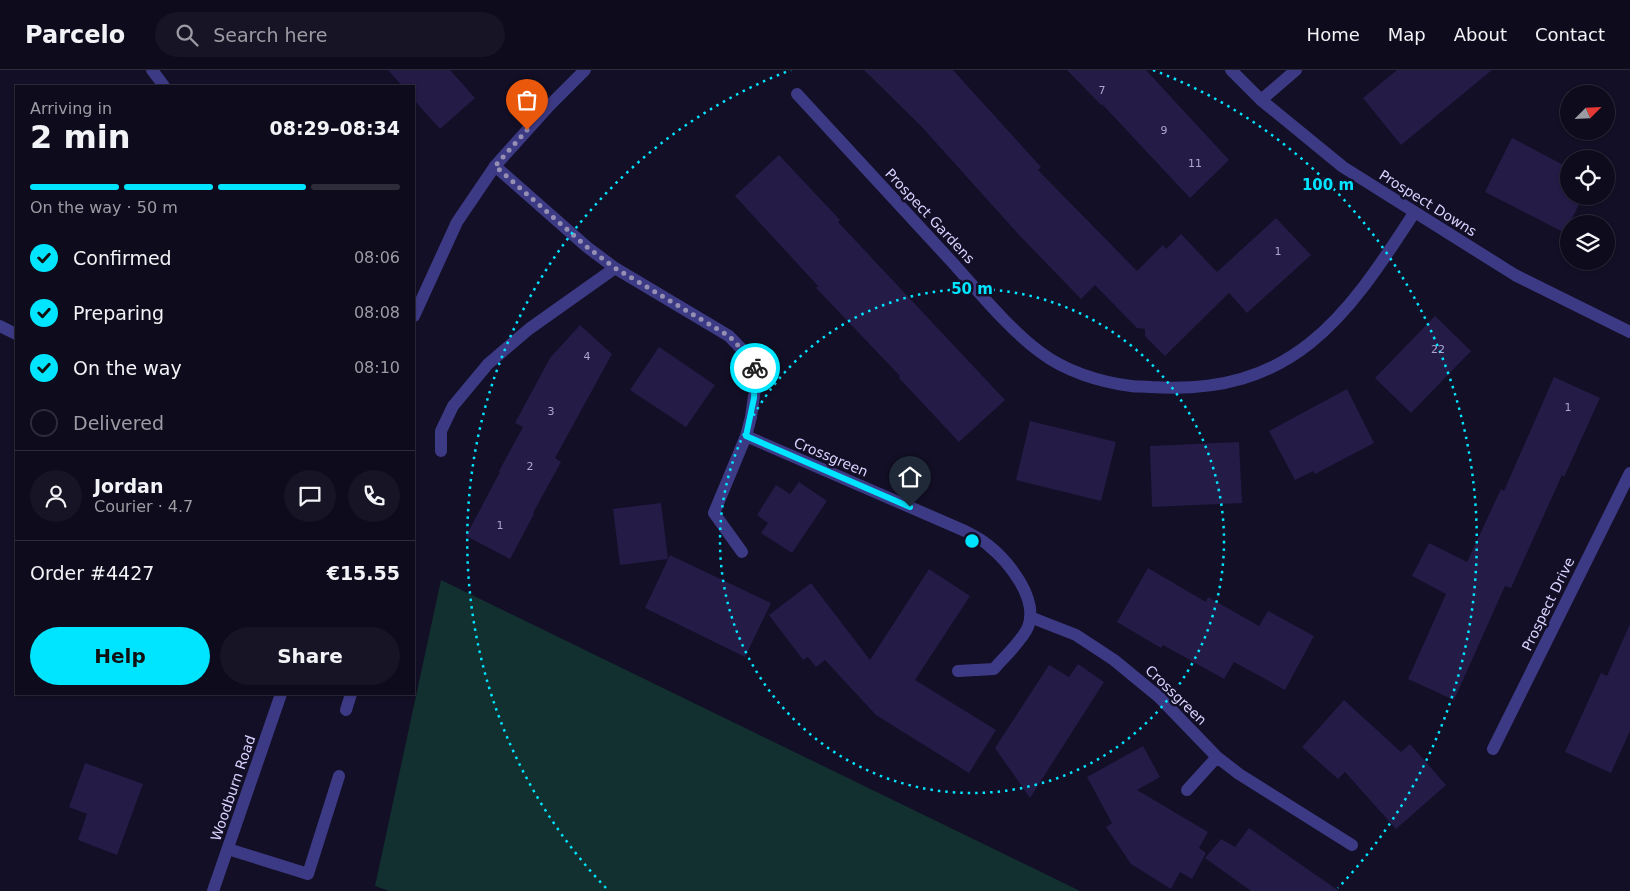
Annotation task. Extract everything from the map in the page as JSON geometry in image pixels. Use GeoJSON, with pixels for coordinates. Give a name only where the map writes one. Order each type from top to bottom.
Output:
{"type":"FeatureCollection","features":[{"type":"Feature","properties":{"kind":"street"},"geometry":{"type":"LineString","coordinates":[[415,314],[457,222],[495,166],[549,106],[585,70]]}},
{"type":"Feature","properties":{"kind":"street","name":"Prospect Downs"},"geometry":{"type":"LineString","coordinates":[[1231,70],[1261,100],[1342,167],[1515,275],[1630,332]]}},
{"type":"Feature","properties":{"kind":"street"},"geometry":{"type":"LineString","coordinates":[[1261,100],[1296,70]]}},
{"type":"Feature","properties":{"kind":"street","name":"Prospect Gardens"},"geometry":{"type":"LineString","coordinates":[[798,94],[992,305],[1040,352],[1061,365],[1083,375],[1132,386],[1197,388],[1230,382],[1256,374],[1289,358],[1318,338],[1354,301],[1414,213]]}},
{"type":"Feature","properties":{"kind":"street"},"geometry":{"type":"LineString","coordinates":[[495,166],[587,247],[615,268],[729,336],[752,360],[755,370],[754,398],[746,436],[714,513],[742,552]]}},
{"type":"Feature","properties":{"kind":"street"},"geometry":{"type":"LineString","coordinates":[[440,451],[442,431],[453,406],[488,364],[529,329],[615,268]]}},
{"type":"Feature","properties":{"kind":"street"},"geometry":{"type":"LineString","coordinates":[[0,326],[15,333]]}},
{"type":"Feature","properties":{"kind":"street","name":"Crossgreen"},"geometry":{"type":"LineString","coordinates":[[746,436],[965,531],[986,543],[1004,559],[1016,576],[1027,598],[1030,607],[1030,617],[1076,635],[1114,660],[1159,697],[1217,757],[1239,774],[1352,845]]}},
{"type":"Feature","properties":{"kind":"street","name":"Prospect Drive"},"geometry":{"type":"LineString","coordinates":[[1493,749],[1630,473]]}},
{"type":"Feature","properties":{"kind":"street"},"geometry":{"type":"LineString","coordinates":[[958,671],[994,669],[1023,635],[1030,617]]}},
{"type":"Feature","properties":{"kind":"street","name":"Woodburn Road"},"geometry":{"type":"LineString","coordinates":[[213,891],[281,695]]}},
{"type":"Feature","properties":{"kind":"street"},"geometry":{"type":"LineString","coordinates":[[346,710],[351,695]]}},
{"type":"Feature","properties":{"kind":"street"},"geometry":{"type":"LineString","coordinates":[[1187,790],[1217,757]]}},
{"type":"Feature","properties":{"kind":"street"},"geometry":{"type":"LineString","coordinates":[[228,850],[308,874],[339,776]]}},
{"type":"Feature","properties":{"kind":"green space"},"geometry":{"type":"Polygon","coordinates":[[[441,580],[1080,891],[389,891],[375,886],[441,580]]]}},
{"type":"Feature","properties":{"kind":"building"},"geometry":{"type":"Polygon","coordinates":[[[388,70],[450,70],[475,98],[440,129],[415,101],[415,85],[401,85],[388,70]]]}},
{"type":"Feature","properties":{"kind":"building"},"geometry":{"type":"Polygon","coordinates":[[[864,70],[953,70],[1041,167],[1038,170],[1137,271],[1163,245],[1166,249],[1181,234],[1217,272],[1276,218],[1311,255],[1247,313],[1229,293],[1165,356],[1145,336],[1145,329],[1137,328],[1095,285],[1081,299],[1020,236],[921,126],[864,70]]]}},
{"type":"Feature","properties":{"kind":"building"},"geometry":{"type":"Polygon","coordinates":[[[1067,70],[1146,70],[1229,160],[1190,198],[1102,104],[1067,70]]]}},
{"type":"Feature","properties":{"kind":"building"},"geometry":{"type":"Polygon","coordinates":[[[1397,70],[1492,70],[1401,145],[1363,98],[1397,70]]]}},
{"type":"Feature","properties":{"kind":"building"},"geometry":{"type":"Polygon","coordinates":[[[1512,138],[1560,163],[1560,205],[1579,205],[1574,215],[1560,215],[1560,230],[1485,192],[1512,138]]]}},
{"type":"Feature","properties":{"kind":"building"},"geometry":{"type":"Polygon","coordinates":[[[779,155],[840,220],[838,222],[1005,400],[959,442],[899,378],[900,376],[816,288],[818,286],[735,196],[779,155]]]}},
{"type":"Feature","properties":{"kind":"building"},"geometry":{"type":"Polygon","coordinates":[[[1435,316],[1471,351],[1411,413],[1375,378],[1435,316]]]}},
{"type":"Feature","properties":{"kind":"building"},"geometry":{"type":"Polygon","coordinates":[[[580,325],[612,354],[555,458],[561,462],[510,559],[466,536],[523,427],[515,423],[550,358],[580,325]]]}},
{"type":"Feature","properties":{"kind":"building"},"geometry":{"type":"Polygon","coordinates":[[[659,347],[715,385],[686,427],[630,390],[659,347]]]}},
{"type":"Feature","properties":{"kind":"building"},"geometry":{"type":"Polygon","coordinates":[[[1554,377],[1600,398],[1564,477],[1562,475],[1511,588],[1505,586],[1454,700],[1408,679],[1446,594],[1412,576],[1429,543],[1467,562],[1501,489],[1504,491],[1554,377]]]}},
{"type":"Feature","properties":{"kind":"building"},"geometry":{"type":"Polygon","coordinates":[[[1347,389],[1374,443],[1315,474],[1313,471],[1295,480],[1269,431],[1347,389]]]}},
{"type":"Feature","properties":{"kind":"building"},"geometry":{"type":"Polygon","coordinates":[[[1030,421],[1116,442],[1101,501],[1016,480],[1030,421]]]}},
{"type":"Feature","properties":{"kind":"building"},"geometry":{"type":"Polygon","coordinates":[[[1239,442],[1242,503],[1152,507],[1150,446],[1239,442]]]}},
{"type":"Feature","properties":{"kind":"building"},"geometry":{"type":"Polygon","coordinates":[[[799,482],[827,501],[792,553],[761,533],[768,523],[757,515],[776,485],[790,494],[799,482]]]}},
{"type":"Feature","properties":{"kind":"building"},"geometry":{"type":"Polygon","coordinates":[[[661,503],[668,559],[620,565],[613,509],[661,503]]]}},
{"type":"Feature","properties":{"kind":"building"},"geometry":{"type":"Polygon","coordinates":[[[670,555],[771,603],[745,657],[645,608],[670,555]]]}},
{"type":"Feature","properties":{"kind":"building"},"geometry":{"type":"Polygon","coordinates":[[[1148,568],[1206,602],[1208,597],[1259,626],[1268,611],[1314,636],[1285,690],[1234,662],[1224,679],[1163,645],[1161,648],[1117,622],[1148,568]]]}},
{"type":"Feature","properties":{"kind":"building"},"geometry":{"type":"Polygon","coordinates":[[[929,569],[970,596],[915,680],[996,730],[969,773],[876,715],[825,660],[816,667],[808,657],[803,660],[769,615],[811,583],[870,660],[929,569]]]}},
{"type":"Feature","properties":{"kind":"building"},"geometry":{"type":"Polygon","coordinates":[[[1630,624],[1630,731],[1611,773],[1565,752],[1601,673],[1607,676],[1630,624]]]}},
{"type":"Feature","properties":{"kind":"building"},"geometry":{"type":"Polygon","coordinates":[[[1078,664],[1104,682],[1030,798],[995,748],[1049,665],[1069,677],[1078,664]]]}},
{"type":"Feature","properties":{"kind":"building"},"geometry":{"type":"Polygon","coordinates":[[[1344,700],[1401,752],[1410,744],[1446,785],[1396,829],[1345,772],[1338,779],[1302,747],[1344,700]]]}},
{"type":"Feature","properties":{"kind":"building"},"geometry":{"type":"Polygon","coordinates":[[[1143,746],[1160,777],[1137,790],[1208,832],[1199,848],[1206,853],[1192,879],[1180,872],[1171,889],[1131,864],[1106,827],[1112,823],[1087,777],[1143,746]]]}},
{"type":"Feature","properties":{"kind":"building"},"geometry":{"type":"Polygon","coordinates":[[[85,763],[143,784],[117,855],[78,840],[87,814],[69,807],[85,763]]]}},
{"type":"Feature","properties":{"kind":"building"},"geometry":{"type":"Polygon","coordinates":[[[1249,828],[1339,891],[1251,891],[1205,858],[1221,839],[1235,847],[1249,828]]]}},
{"type":"Feature","properties":{"kind":"way so far"},"geometry":{"type":"LineString","coordinates":[[527,130],[495,166],[587,247],[615,268],[729,336],[752,360],[755,368]]}},
{"type":"Feature","properties":{"kind":"route"},"geometry":{"type":"LineString","coordinates":[[755,368],[754,398],[746,436],[910,507]]}}]}
